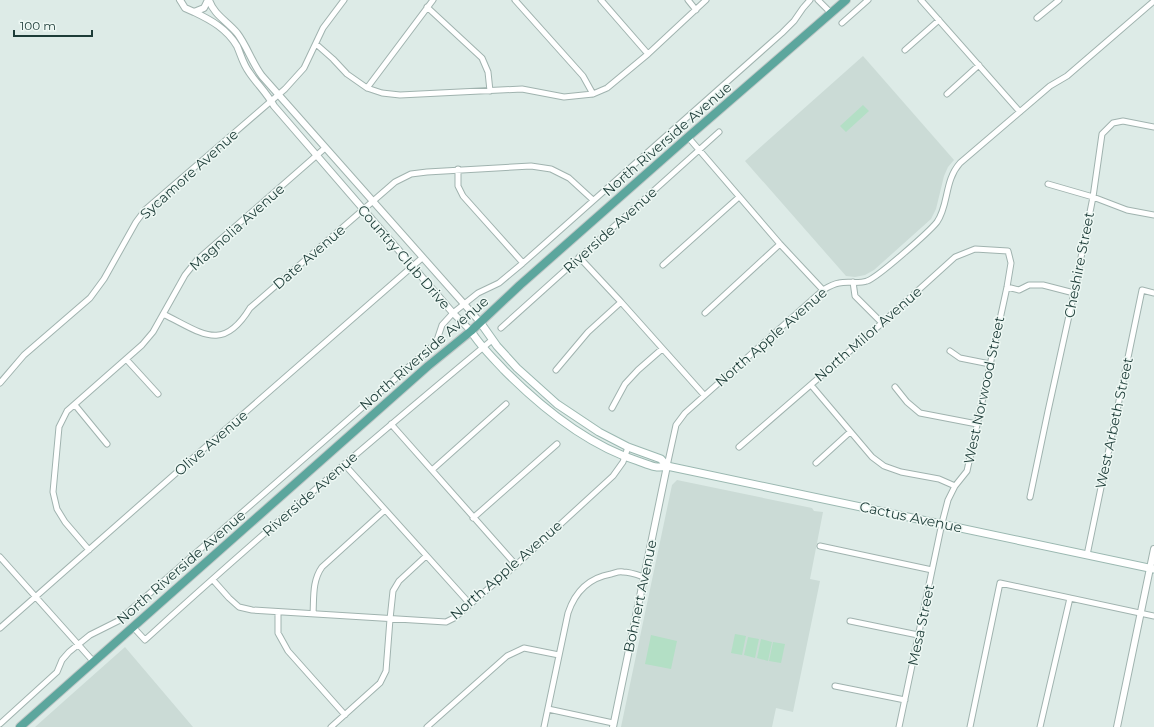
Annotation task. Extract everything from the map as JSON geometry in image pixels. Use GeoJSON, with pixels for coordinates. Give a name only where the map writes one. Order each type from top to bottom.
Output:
{"type":"FeatureCollection","features":[{"type":"Feature","properties":{"kind":"main road","name":"North Riverside Avenue"},"geometry":{"type":"LineString","coordinates":[[20,727],[422,371],[471,331],[688,137],[846,0]]}},
{"type":"Feature","properties":{"kind":"main road","name":"Country Club Drive"},"geometry":{"type":"LineString","coordinates":[[471,331],[483,348],[526,392],[560,420],[602,446],[625,457],[659,468],[667,466],[661,459],[628,447],[599,432],[557,404],[517,368],[494,343],[480,322]]}},
{"type":"Feature","properties":{"kind":"main road","name":"Cactus Avenue"},"geometry":{"type":"LineString","coordinates":[[667,466],[1152,568]]}},
{"type":"Feature","properties":{"kind":"street","name":"Country Club Drive"},"geometry":{"type":"LineString","coordinates":[[180,0],[185,8],[209,19],[228,34],[238,48],[248,70],[267,93],[274,106],[363,210],[471,331]]}},
{"type":"Feature","properties":{"kind":"street","name":"Country Club Drive"},"geometry":{"type":"LineString","coordinates":[[209,0],[214,11],[236,32],[255,67],[372,202],[480,322]]}},
{"type":"Feature","properties":{"kind":"street"},"geometry":{"type":"LineString","coordinates":[[194,12],[204,8],[209,0]]}},
{"type":"Feature","properties":{"kind":"street","name":"Sycamore Avenue"},"geometry":{"type":"LineString","coordinates":[[0,382],[24,355],[90,298],[104,279],[136,222],[146,210],[292,83],[304,68],[323,28],[344,0]]}},
{"type":"Feature","properties":{"kind":"street"},"geometry":{"type":"LineString","coordinates":[[367,88],[433,0]]}},
{"type":"Feature","properties":{"kind":"street"},"geometry":{"type":"LineString","coordinates":[[516,0],[583,76],[592,94]]}},
{"type":"Feature","properties":{"kind":"street"},"geometry":{"type":"LineString","coordinates":[[601,0],[648,54]]}},
{"type":"Feature","properties":{"kind":"street"},"geometry":{"type":"LineString","coordinates":[[688,0],[696,10]]}},
{"type":"Feature","properties":{"kind":"street"},"geometry":{"type":"LineString","coordinates":[[316,44],[333,58],[347,74],[367,88],[382,93],[400,95],[522,89],[564,97],[592,94],[607,88],[648,54],[706,0]]}},
{"type":"Feature","properties":{"kind":"street","name":"North Riverside Avenue"},"geometry":{"type":"LineString","coordinates":[[0,724],[57,672],[62,660],[78,645],[90,635],[118,621],[436,343],[442,325],[454,313],[478,293],[499,283],[523,263],[782,33],[794,21],[802,8],[810,0]]}},
{"type":"Feature","properties":{"kind":"street"},"geometry":{"type":"LineString","coordinates":[[818,0],[831,14]]}},
{"type":"Feature","properties":{"kind":"street"},"geometry":{"type":"LineString","coordinates":[[842,23],[868,0]]}},
{"type":"Feature","properties":{"kind":"street"},"geometry":{"type":"LineString","coordinates":[[921,0],[1020,112]]}},
{"type":"Feature","properties":{"kind":"street"},"geometry":{"type":"LineString","coordinates":[[1037,18],[1059,0]]}},
{"type":"Feature","properties":{"kind":"street","name":"North Apple Avenue"},"geometry":{"type":"LineString","coordinates":[[667,466],[676,425],[685,413],[823,290],[838,283],[863,282],[874,278],[933,227],[941,214],[953,171],[992,135],[1050,86],[1067,76],[1121,28],[1152,3]]}},
{"type":"Feature","properties":{"kind":"street"},"geometry":{"type":"LineString","coordinates":[[428,7],[482,58],[488,72],[490,91]]}},
{"type":"Feature","properties":{"kind":"street"},"geometry":{"type":"LineString","coordinates":[[905,50],[939,20]]}},
{"type":"Feature","properties":{"kind":"street"},"geometry":{"type":"LineString","coordinates":[[947,94],[979,65]]}},
{"type":"Feature","properties":{"kind":"street","name":"Cheshire Street"},"geometry":{"type":"LineString","coordinates":[[1030,497],[1074,293],[1093,197],[1102,134],[1113,123],[1123,121],[1154,127]]}},
{"type":"Feature","properties":{"kind":"street","name":"Riverside Avenue"},"geometry":{"type":"LineString","coordinates":[[501,328],[719,132]]}},
{"type":"Feature","properties":{"kind":"street"},"geometry":{"type":"LineString","coordinates":[[688,137],[780,244],[823,290]]}},
{"type":"Feature","properties":{"kind":"street","name":"Magnolia Avenue"},"geometry":{"type":"LineString","coordinates":[[89,550],[65,522],[57,509],[53,492],[59,427],[67,411],[142,345],[153,332],[185,275],[198,260],[325,148]]}},
{"type":"Feature","properties":{"kind":"street","name":"Date Avenue"},"geometry":{"type":"LineString","coordinates":[[163,314],[206,335],[220,336],[234,329],[244,318],[250,308],[395,182],[411,174],[458,169],[531,166],[551,169],[569,178],[593,200]]}},
{"type":"Feature","properties":{"kind":"street"},"geometry":{"type":"LineString","coordinates":[[458,169],[458,186],[463,196],[523,263]]}},
{"type":"Feature","properties":{"kind":"street"},"geometry":{"type":"LineString","coordinates":[[1048,184],[1093,197],[1127,210],[1154,215]]}},
{"type":"Feature","properties":{"kind":"street"},"geometry":{"type":"LineString","coordinates":[[663,265],[739,197]]}},
{"type":"Feature","properties":{"kind":"street"},"geometry":{"type":"LineString","coordinates":[[705,313],[780,244]]}},
{"type":"Feature","properties":{"kind":"street","name":"North Milor Avenue"},"geometry":{"type":"LineString","coordinates":[[739,447],[882,323],[954,257],[976,249],[1008,251]]}},
{"type":"Feature","properties":{"kind":"street","name":"West Norwood Street"},"geometry":{"type":"LineString","coordinates":[[942,524],[948,500],[955,486],[967,471],[1007,287],[1011,263],[1008,251]]}},
{"type":"Feature","properties":{"kind":"street"},"geometry":{"type":"LineString","coordinates":[[579,257],[704,395]]}},
{"type":"Feature","properties":{"kind":"street","name":"Olive Avenue"},"geometry":{"type":"LineString","coordinates":[[0,628],[422,258]]}},
{"type":"Feature","properties":{"kind":"street"},"geometry":{"type":"LineString","coordinates":[[853,282],[855,296],[882,323]]}},
{"type":"Feature","properties":{"kind":"street"},"geometry":{"type":"LineString","coordinates":[[1007,287],[1019,290],[1029,286],[1043,285],[1074,293]]}},
{"type":"Feature","properties":{"kind":"street","name":"West Arbeth Street"},"geometry":{"type":"LineString","coordinates":[[1087,555],[1142,290],[1154,293]]}},
{"type":"Feature","properties":{"kind":"street"},"geometry":{"type":"LineString","coordinates":[[556,370],[588,332],[621,302]]}},
{"type":"Feature","properties":{"kind":"street","name":"Riverside Avenue"},"geometry":{"type":"LineString","coordinates":[[133,627],[145,640],[391,424],[483,348],[494,343]]}},
{"type":"Feature","properties":{"kind":"street"},"geometry":{"type":"LineString","coordinates":[[612,408],[625,384],[638,370],[662,349]]}},
{"type":"Feature","properties":{"kind":"street"},"geometry":{"type":"LineString","coordinates":[[950,351],[960,358],[990,364]]}},
{"type":"Feature","properties":{"kind":"street"},"geometry":{"type":"LineString","coordinates":[[126,359],[158,394]]}},
{"type":"Feature","properties":{"kind":"street"},"geometry":{"type":"LineString","coordinates":[[811,385],[872,457],[884,466],[901,472],[939,479],[955,486]]}},
{"type":"Feature","properties":{"kind":"street"},"geometry":{"type":"LineString","coordinates":[[895,387],[907,402],[920,413],[977,424]]}},
{"type":"Feature","properties":{"kind":"street"},"geometry":{"type":"LineString","coordinates":[[432,470],[506,404]]}},
{"type":"Feature","properties":{"kind":"street"},"geometry":{"type":"LineString","coordinates":[[74,405],[107,444]]}},
{"type":"Feature","properties":{"kind":"street"},"geometry":{"type":"LineString","coordinates":[[391,424],[516,565]]}},
{"type":"Feature","properties":{"kind":"street"},"geometry":{"type":"LineString","coordinates":[[816,463],[850,432]]}},
{"type":"Feature","properties":{"kind":"street"},"geometry":{"type":"LineString","coordinates":[[473,518],[557,444]]}},
{"type":"Feature","properties":{"kind":"street","name":"North Apple Avenue"},"geometry":{"type":"LineString","coordinates":[[213,580],[239,607],[252,610],[446,622],[454,618],[516,565],[613,476],[623,462],[628,447]]}},
{"type":"Feature","properties":{"kind":"street"},"geometry":{"type":"LineString","coordinates":[[344,464],[470,604]]}},
{"type":"Feature","properties":{"kind":"street","name":"Bohnert Avenue"},"geometry":{"type":"LineString","coordinates":[[613,725],[667,466]]}},
{"type":"Feature","properties":{"kind":"street"},"geometry":{"type":"LineString","coordinates":[[313,614],[316,574],[322,566],[385,510]]}},
{"type":"Feature","properties":{"kind":"street","name":"Mesa Street"},"geometry":{"type":"LineString","coordinates":[[899,727],[942,524]]}},
{"type":"Feature","properties":{"kind":"street"},"geometry":{"type":"LineString","coordinates":[[820,546],[932,570]]}},
{"type":"Feature","properties":{"kind":"street"},"geometry":{"type":"LineString","coordinates":[[1117,727],[1152,568],[1154,549]]}},
{"type":"Feature","properties":{"kind":"street"},"geometry":{"type":"LineString","coordinates":[[331,727],[380,683],[386,671],[394,591],[399,581],[426,556]]}},
{"type":"Feature","properties":{"kind":"street"},"geometry":{"type":"LineString","coordinates":[[0,558],[36,596],[93,661]]}},
{"type":"Feature","properties":{"kind":"street"},"geometry":{"type":"LineString","coordinates":[[544,727],[571,604],[592,579],[608,574],[623,572],[644,576]]}},
{"type":"Feature","properties":{"kind":"street"},"geometry":{"type":"LineString","coordinates":[[970,727],[1000,583],[1154,616]]}},
{"type":"Feature","properties":{"kind":"street"},"geometry":{"type":"LineString","coordinates":[[1040,727],[1070,598]]}},
{"type":"Feature","properties":{"kind":"street"},"geometry":{"type":"LineString","coordinates":[[278,612],[278,633],[288,652],[344,715]]}},
{"type":"Feature","properties":{"kind":"street"},"geometry":{"type":"LineString","coordinates":[[850,621],[918,635]]}},
{"type":"Feature","properties":{"kind":"street"},"geometry":{"type":"LineString","coordinates":[[427,727],[507,656],[515,651],[524,648],[559,655]]}},
{"type":"Feature","properties":{"kind":"street"},"geometry":{"type":"LineString","coordinates":[[835,686],[905,700]]}},
{"type":"Feature","properties":{"kind":"street"},"geometry":{"type":"LineString","coordinates":[[548,709],[613,725]]}},
{"type":"Feature","properties":{"kind":"shaded area"},"geometry":{"type":"Polygon","coordinates":[[[863,56],[954,160],[948,167],[944,176],[936,209],[931,219],[874,270],[865,275],[855,277],[846,276],[745,161],[863,56]]]}},
{"type":"Feature","properties":{"kind":"shaded area"},"geometry":{"type":"Polygon","coordinates":[[[677,480],[812,508],[814,511],[823,512],[810,579],[820,581],[793,712],[776,708],[772,727],[621,727],[672,485],[677,480]]]}},
{"type":"Feature","properties":{"kind":"shaded area"},"geometry":{"type":"Polygon","coordinates":[[[125,647],[193,727],[35,727],[72,694],[125,647]]]}},
{"type":"Feature","properties":{"kind":"green space"},"geometry":{"type":"Polygon","coordinates":[[[863,105],[869,111],[846,132],[840,126],[863,105]]]}},
{"type":"Feature","properties":{"kind":"green space"},"geometry":{"type":"Polygon","coordinates":[[[735,634],[746,636],[742,655],[731,653],[735,634]]]}},
{"type":"Feature","properties":{"kind":"green space"},"geometry":{"type":"Polygon","coordinates":[[[651,635],[677,641],[671,669],[645,664],[651,635]]]}},
{"type":"Feature","properties":{"kind":"green space"},"geometry":{"type":"Polygon","coordinates":[[[748,637],[759,639],[755,658],[744,655],[748,637]]]}},
{"type":"Feature","properties":{"kind":"green space"},"geometry":{"type":"Polygon","coordinates":[[[761,639],[772,642],[768,661],[757,658],[761,639]]]}},
{"type":"Feature","properties":{"kind":"green space"},"geometry":{"type":"Polygon","coordinates":[[[773,642],[785,644],[781,663],[769,661],[773,642]]]}}]}
